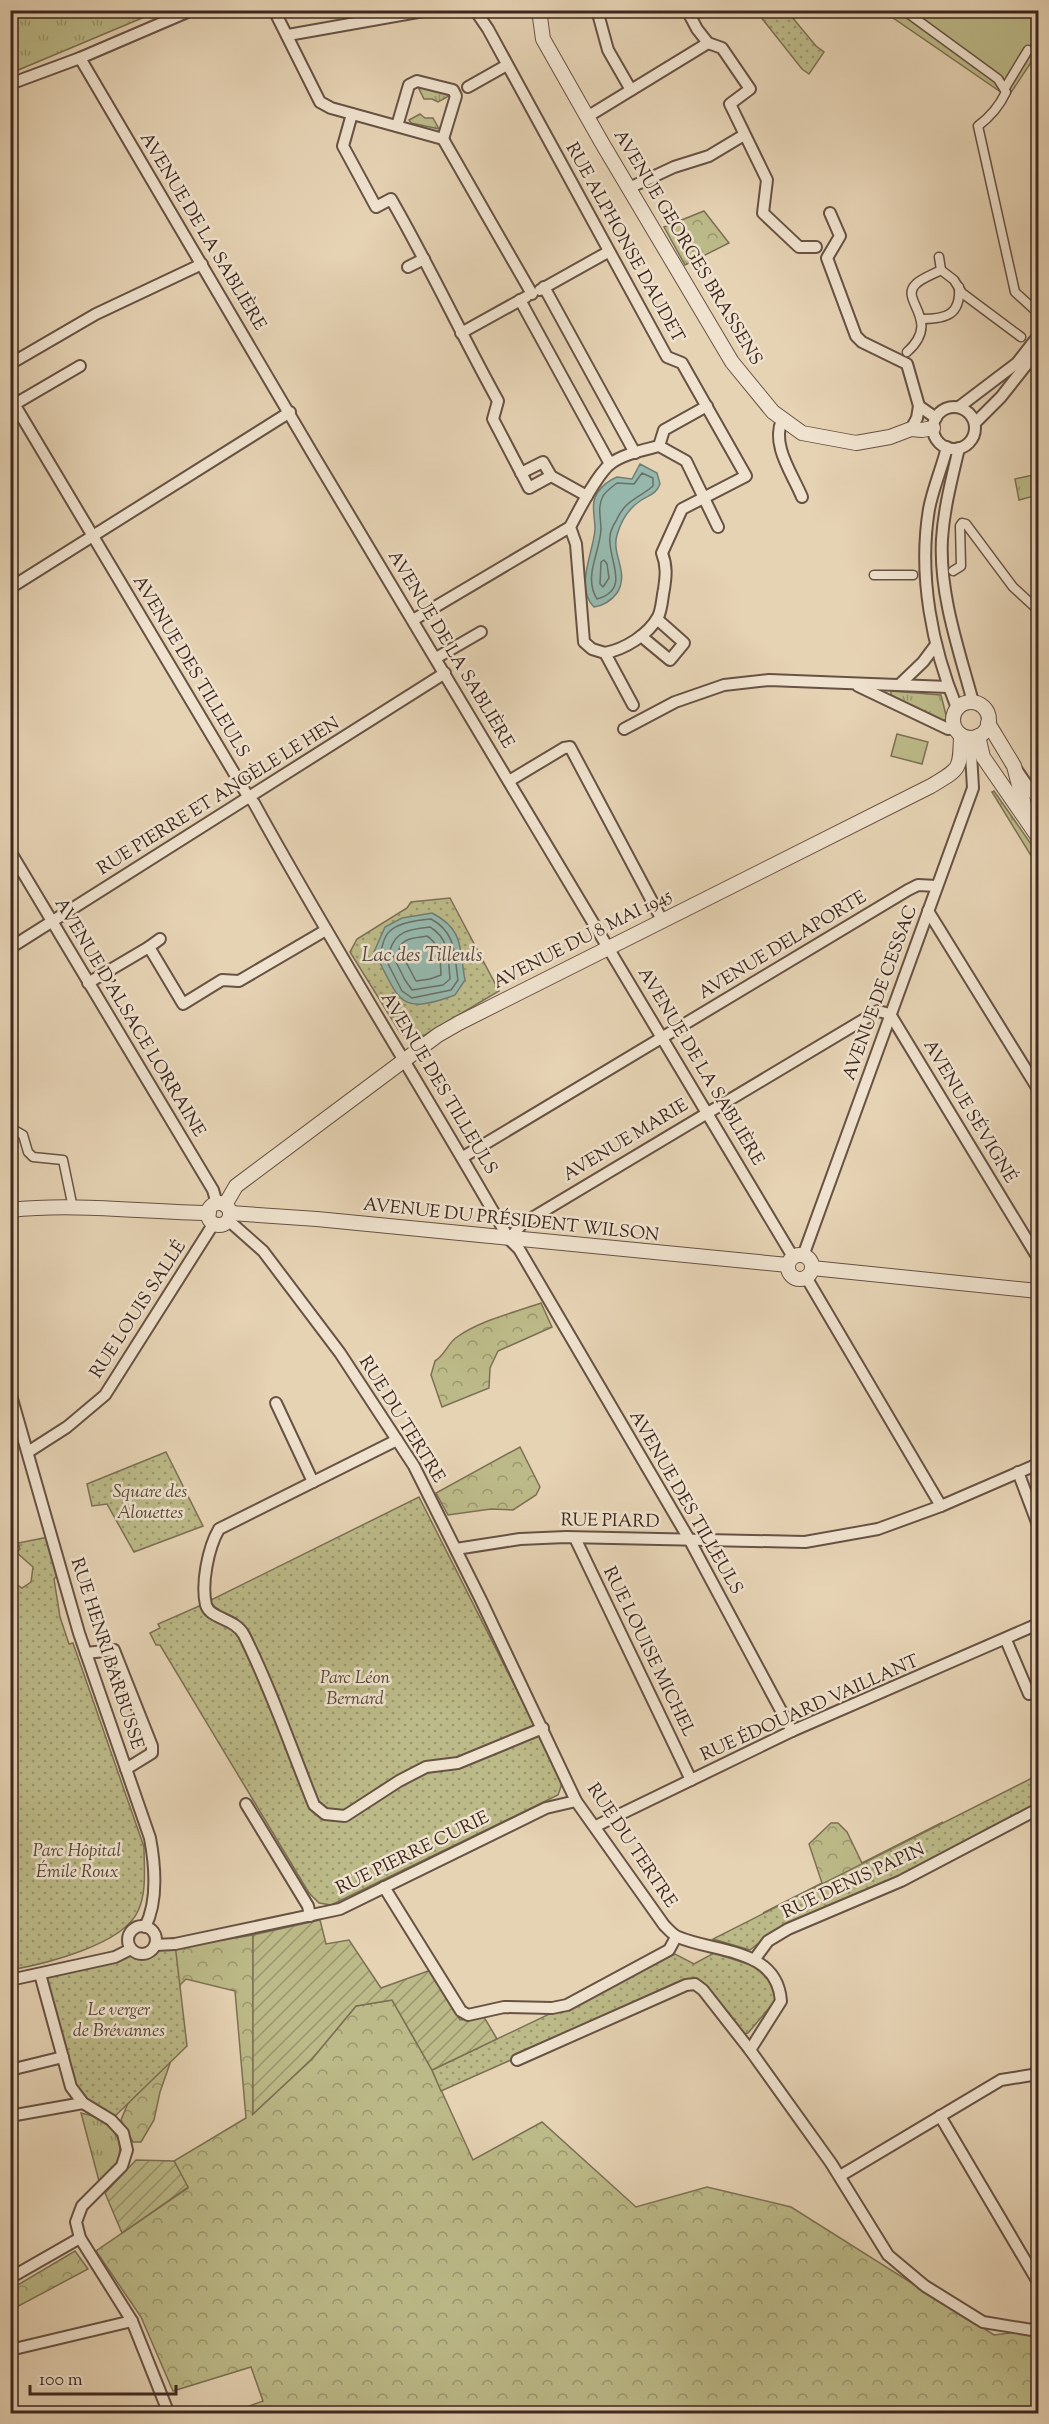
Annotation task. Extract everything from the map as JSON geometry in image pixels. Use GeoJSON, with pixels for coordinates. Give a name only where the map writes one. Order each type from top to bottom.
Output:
{"type":"FeatureCollection","features":[{"type":"Feature","properties":{"kind":"street"},"geometry":{"type":"LineString","coordinates":[[10,84],[80,58],[192,10]]}},
{"type":"Feature","properties":{"kind":"street"},"geometry":{"type":"LineString","coordinates":[[274,10],[320,102],[331,108],[443,139],[532,294]]}},
{"type":"Feature","properties":{"kind":"street"},"geometry":{"type":"LineString","coordinates":[[288,35],[429,10]]}},
{"type":"Feature","properties":{"kind":"street","name":"RUE ALPHONSE DAUDET"},"geometry":{"type":"LineString","coordinates":[[475,10],[667,357],[682,363],[746,477],[705,497]]}},
{"type":"Feature","properties":{"kind":"street","name":"AVENUE GEORGES BRASSENS"},"geometry":{"type":"LineString","coordinates":[[538,10],[543,39],[732,362],[782,420],[802,433],[856,443],[890,437],[911,429],[922,430],[934,423]]}},
{"type":"Feature","properties":{"kind":"street"},"geometry":{"type":"LineString","coordinates":[[597,10],[608,50],[631,90]]}},
{"type":"Feature","properties":{"kind":"street"},"geometry":{"type":"LineString","coordinates":[[687,10],[708,43],[722,48],[750,89],[730,104],[767,180],[763,213],[799,247],[816,247]]}},
{"type":"Feature","properties":{"kind":"street"},"geometry":{"type":"LineString","coordinates":[[905,11],[998,79],[1005,88]]}},
{"type":"Feature","properties":{"kind":"street"},"geometry":{"type":"LineString","coordinates":[[587,117],[708,43]]}},
{"type":"Feature","properties":{"kind":"street"},"geometry":{"type":"LineString","coordinates":[[1028,50],[1005,88],[1006,92],[1002,100],[987,119],[978,126],[1015,292],[1038,314]]}},
{"type":"Feature","properties":{"kind":"street","name":"AVENUE DE LA SABLIÈRE"},"geometry":{"type":"LineString","coordinates":[[80,58],[795,1259]]}},
{"type":"Feature","properties":{"kind":"street"},"geometry":{"type":"LineString","coordinates":[[397,126],[409,85],[417,81],[461,91],[507,65]]}},
{"type":"Feature","properties":{"kind":"street"},"geometry":{"type":"LineString","coordinates":[[443,139],[461,91]]}},
{"type":"Feature","properties":{"kind":"street"},"geometry":{"type":"LineString","coordinates":[[352,114],[343,146],[376,207],[391,199],[424,259],[498,401],[493,419],[529,488],[551,477]]}},
{"type":"Feature","properties":{"kind":"street"},"geometry":{"type":"LineString","coordinates":[[629,188],[674,167],[709,156],[744,135]]}},
{"type":"Feature","properties":{"kind":"street"},"geometry":{"type":"LineString","coordinates":[[830,213],[840,236],[827,258],[856,336],[862,342],[908,364],[918,406],[917,418],[911,429]]}},
{"type":"Feature","properties":{"kind":"street"},"geometry":{"type":"LineString","coordinates":[[461,333],[608,252]]}},
{"type":"Feature","properties":{"kind":"street"},"geometry":{"type":"LineString","coordinates":[[939,257],[941,270],[954,280],[962,293],[1021,337]]}},
{"type":"Feature","properties":{"kind":"street"},"geometry":{"type":"LineString","coordinates":[[408,267],[424,259]]}},
{"type":"Feature","properties":{"kind":"street"},"geometry":{"type":"LineString","coordinates":[[10,364],[96,314],[202,264]]}},
{"type":"Feature","properties":{"kind":"street"},"geometry":{"type":"LineString","coordinates":[[907,352],[922,332],[922,319],[912,299],[912,290],[916,284],[941,270]]}},
{"type":"Feature","properties":{"kind":"street"},"geometry":{"type":"LineString","coordinates":[[544,287],[635,453]]}},
{"type":"Feature","properties":{"kind":"street"},"geometry":{"type":"LineString","coordinates":[[922,319],[942,319],[953,313],[960,298],[959,287]]}},
{"type":"Feature","properties":{"kind":"street"},"geometry":{"type":"LineString","coordinates":[[520,300],[610,464]]}},
{"type":"Feature","properties":{"kind":"street"},"geometry":{"type":"LineString","coordinates":[[934,423],[946,409],[959,407],[1017,363],[1038,336]]}},
{"type":"Feature","properties":{"kind":"street"},"geometry":{"type":"LineString","coordinates":[[975,423],[1001,398],[1038,350]]}},
{"type":"Feature","properties":{"kind":"street"},"geometry":{"type":"LineString","coordinates":[[13,401],[80,366]]}},
{"type":"Feature","properties":{"kind":"street","name":"AVENUE DES TILLEULS"},"geometry":{"type":"LineString","coordinates":[[13,401],[326,930],[463,1156],[509,1239],[519,1248],[689,1539],[792,1731]]}},
{"type":"Feature","properties":{"kind":"street"},"geometry":{"type":"LineString","coordinates":[[659,446],[664,430],[707,406]]}},
{"type":"Feature","properties":{"kind":"street"},"geometry":{"type":"LineString","coordinates":[[918,406],[934,423],[937,440],[947,447],[959,448],[970,441],[975,430],[975,423],[969,413],[959,407]]}},
{"type":"Feature","properties":{"kind":"street"},"geometry":{"type":"LineString","coordinates":[[10,588],[290,412]]}},
{"type":"Feature","properties":{"kind":"street"},"geometry":{"type":"LineString","coordinates":[[782,420],[777,431],[780,447],[802,497]]}},
{"type":"Feature","properties":{"kind":"street"},"geometry":{"type":"LineString","coordinates":[[413,620],[570,527],[587,496],[610,464],[635,453],[659,446],[686,461],[718,527]]}},
{"type":"Feature","properties":{"kind":"street"},"geometry":{"type":"LineString","coordinates":[[947,447],[929,511],[925,564],[935,646],[957,708]]}},
{"type":"Feature","properties":{"kind":"street"},"geometry":{"type":"LineString","coordinates":[[959,448],[944,523],[943,581],[973,702]]}},
{"type":"Feature","properties":{"kind":"street"},"geometry":{"type":"LineString","coordinates":[[520,470],[543,462],[551,477],[587,496]]}},
{"type":"Feature","properties":{"kind":"street"},"geometry":{"type":"LineString","coordinates":[[570,527],[576,544],[584,642],[592,649],[605,653],[618,650],[640,636],[657,619],[661,610],[667,565],[662,553],[682,509],[705,497]]}},
{"type":"Feature","properties":{"kind":"street"},"geometry":{"type":"LineString","coordinates":[[953,571],[960,569],[961,566],[960,526],[962,523],[966,524],[1013,587],[1038,609]]}},
{"type":"Feature","properties":{"kind":"street"},"geometry":{"type":"LineString","coordinates":[[874,575],[913,574]]}},
{"type":"Feature","properties":{"kind":"street"},"geometry":{"type":"LineString","coordinates":[[640,636],[670,660],[684,643],[657,619]]}},
{"type":"Feature","properties":{"kind":"street"},"geometry":{"type":"LineString","coordinates":[[436,658],[481,632]]}},
{"type":"Feature","properties":{"kind":"street"},"geometry":{"type":"LineString","coordinates":[[899,685],[923,663],[935,646]]}},
{"type":"Feature","properties":{"kind":"street"},"geometry":{"type":"LineString","coordinates":[[605,653],[633,705]]}},
{"type":"Feature","properties":{"kind":"street","name":"RUE PIERRE ET ANGÈLE LE HEN"},"geometry":{"type":"LineString","coordinates":[[10,948],[176,842],[250,799],[445,673]]}},
{"type":"Feature","properties":{"kind":"street"},"geometry":{"type":"LineString","coordinates":[[624,729],[675,702],[724,685],[769,680],[948,687]]}},
{"type":"Feature","properties":{"kind":"street"},"geometry":{"type":"LineString","coordinates":[[855,685],[948,729],[966,734],[983,733],[988,723]]}},
{"type":"Feature","properties":{"kind":"street"},"geometry":{"type":"LineString","coordinates":[[1034,832],[983,757],[953,720],[961,704],[973,702],[987,712],[988,723],[1038,801]]}},
{"type":"Feature","properties":{"kind":"street","name":"AVENUE DE CESSAC"},"geometry":{"type":"LineString","coordinates":[[795,1259],[890,1014],[973,788],[966,734]]}},
{"type":"Feature","properties":{"kind":"street","name":"AVENUE DU 8 MAI 1945"},"geometry":{"type":"LineString","coordinates":[[220,1213],[236,1186],[405,1060],[459,1023],[826,837],[835,835],[953,773],[960,764],[966,734]]}},
{"type":"Feature","properties":{"kind":"street"},"geometry":{"type":"LineString","coordinates":[[509,781],[564,747],[570,747],[662,921]]}},
{"type":"Feature","properties":{"kind":"street"},"geometry":{"type":"LineString","coordinates":[[1014,766],[1034,832]]}},
{"type":"Feature","properties":{"kind":"street","name":"AVENUE D'ALSACE LORRAINE"},"geometry":{"type":"LineString","coordinates":[[10,851],[213,1190],[220,1213]]}},
{"type":"Feature","properties":{"kind":"street","name":"AVENUE DELAPORTE"},"geometry":{"type":"LineString","coordinates":[[463,1156],[908,890],[918,885],[937,886]]}},
{"type":"Feature","properties":{"kind":"street"},"geometry":{"type":"LineString","coordinates":[[928,911],[1038,1089]]}},
{"type":"Feature","properties":{"kind":"street"},"geometry":{"type":"LineString","coordinates":[[172,1011],[222,980],[239,981],[326,930]]}},
{"type":"Feature","properties":{"kind":"street"},"geometry":{"type":"LineString","coordinates":[[88,983],[160,939]]}},
{"type":"Feature","properties":{"kind":"street"},"geometry":{"type":"LineString","coordinates":[[149,946],[183,1004]]}},
{"type":"Feature","properties":{"kind":"street","name":"AVENUE MARIE"},"geometry":{"type":"LineString","coordinates":[[509,1239],[522,1224],[707,1111],[878,1011],[890,1014]]}},
{"type":"Feature","properties":{"kind":"street","name":"AVENUE SÉVIGNÉ"},"geometry":{"type":"LineString","coordinates":[[890,1014],[1038,1258]]}},
{"type":"Feature","properties":{"kind":"street"},"geometry":{"type":"LineString","coordinates":[[10,1132],[16,1131],[23,1135],[28,1152],[33,1157],[63,1160],[73,1208]]}},
{"type":"Feature","properties":{"kind":"street","name":"AVENUE DU PRÉSIDENT WILSON"},"geometry":{"type":"LineString","coordinates":[[10,1210],[34,1207],[252,1213],[509,1239],[795,1259]]}},
{"type":"Feature","properties":{"kind":"street","name":"RUE DU TERTRE"},"geometry":{"type":"LineString","coordinates":[[220,1213],[263,1251],[340,1353],[414,1466],[543,1728],[576,1801],[664,1925],[676,1937]]}},
{"type":"Feature","properties":{"kind":"street","name":"RUE LOUIS SALLÉ"},"geometry":{"type":"LineString","coordinates":[[28,1452],[67,1427],[105,1395],[220,1213]]}},
{"type":"Feature","properties":{"kind":"street"},"geometry":{"type":"LineString","coordinates":[[941,1506],[809,1273],[809,1260],[795,1259],[792,1276],[799,1279],[809,1273],[1038,1290]]}},
{"type":"Feature","properties":{"kind":"street","name":"RUE HENRI BARBUSSE"},"geometry":{"type":"LineString","coordinates":[[10,1392],[86,1653],[150,1838],[153,1857],[150,1917],[145,1927]]}},
{"type":"Feature","properties":{"kind":"street"},"geometry":{"type":"LineString","coordinates":[[276,1403],[313,1482]]}},
{"type":"Feature","properties":{"kind":"street"},"geometry":{"type":"LineString","coordinates":[[397,1440],[219,1529],[214,1537],[203,1587],[207,1608],[213,1614],[229,1620],[241,1629],[314,1805],[325,1814],[345,1816],[399,1781],[426,1767],[458,1762],[543,1728]]}},
{"type":"Feature","properties":{"kind":"street","name":"RUE PIARD"},"geometry":{"type":"LineString","coordinates":[[456,1549],[520,1539],[805,1542],[878,1529],[941,1506],[1038,1464]]}},
{"type":"Feature","properties":{"kind":"street"},"geometry":{"type":"LineString","coordinates":[[1018,1472],[1038,1525]]}},
{"type":"Feature","properties":{"kind":"street","name":"RUE LOUISE MICHEL"},"geometry":{"type":"LineString","coordinates":[[575,1538],[691,1780]]}},
{"type":"Feature","properties":{"kind":"street","name":"RUE ÉDOUARD VAILLANT"},"geometry":{"type":"LineString","coordinates":[[596,1827],[792,1731],[1006,1640],[1038,1624]]}},
{"type":"Feature","properties":{"kind":"street"},"geometry":{"type":"LineString","coordinates":[[1006,1640],[1029,1694],[1038,1690]]}},
{"type":"Feature","properties":{"kind":"street"},"geometry":{"type":"LineString","coordinates":[[86,1653],[114,1650],[152,1746],[152,1753],[126,1768]]}},
{"type":"Feature","properties":{"kind":"street","name":"RUE PIERRE CURIE"},"geometry":{"type":"LineString","coordinates":[[155,1945],[175,1944],[340,1909],[546,1808],[576,1801]]}},
{"type":"Feature","properties":{"kind":"street"},"geometry":{"type":"LineString","coordinates":[[246,1804],[308,1906],[310,1916]]}},
{"type":"Feature","properties":{"kind":"street","name":"RUE DENIS PAPIN"},"geometry":{"type":"LineString","coordinates":[[754,1960],[768,1941],[788,1929],[902,1881],[1038,1809]]}},
{"type":"Feature","properties":{"kind":"street"},"geometry":{"type":"LineString","coordinates":[[384,1887],[461,2011],[468,2015],[504,2007],[552,2008],[567,2005],[669,1950],[676,1937],[721,1948],[754,1960],[765,1967],[777,1980],[781,2001],[750,2050]]}},
{"type":"Feature","properties":{"kind":"street"},"geometry":{"type":"LineString","coordinates":[[10,1980],[114,1957],[131,1949],[142,1954],[150,1952],[155,1945],[153,1931],[145,1927],[135,1928],[129,1935],[131,1949]]}},
{"type":"Feature","properties":{"kind":"street"},"geometry":{"type":"LineString","coordinates":[[40,1974],[71,2087],[83,2103],[111,2120],[123,2133],[127,2150],[122,2166],[82,2206],[76,2222],[80,2238],[132,2321],[170,2414]]}},
{"type":"Feature","properties":{"kind":"street"},"geometry":{"type":"LineString","coordinates":[[517,2060],[686,1985],[694,1984],[703,1990],[750,2050],[840,2176],[888,2255],[925,2286],[983,2322],[1038,2331]]}},
{"type":"Feature","properties":{"kind":"street"},"geometry":{"type":"LineString","coordinates":[[10,2070],[63,2057]]}},
{"type":"Feature","properties":{"kind":"street"},"geometry":{"type":"LineString","coordinates":[[840,2176],[1001,2080],[1038,2074]]}},
{"type":"Feature","properties":{"kind":"street"},"geometry":{"type":"LineString","coordinates":[[10,2116],[83,2103]]}},
{"type":"Feature","properties":{"kind":"street"},"geometry":{"type":"LineString","coordinates":[[940,2116],[1038,2282]]}},
{"type":"Feature","properties":{"kind":"street"},"geometry":{"type":"LineString","coordinates":[[10,2278],[80,2238]]}},
{"type":"Feature","properties":{"kind":"street"},"geometry":{"type":"LineString","coordinates":[[10,2350],[132,2321]]}},
{"type":"Feature","properties":{"kind":"green space"},"geometry":{"type":"Polygon","coordinates":[[[11,10],[159,10],[159,11],[11,73],[11,10]]]}},
{"type":"Feature","properties":{"kind":"green space"},"geometry":{"type":"Polygon","coordinates":[[[756,11],[787,11],[816,46],[824,52],[809,74],[802,69],[756,11]]]}},
{"type":"Feature","properties":{"kind":"green space"},"geometry":{"type":"Polygon","coordinates":[[[883,11],[1038,11],[1038,52],[1008,97],[883,11]]]}},
{"type":"Feature","properties":{"kind":"green space"},"geometry":{"type":"Polygon","coordinates":[[[424,86],[447,93],[449,96],[438,102],[424,99],[419,89],[424,86]]]}},
{"type":"Feature","properties":{"kind":"green space"},"geometry":{"type":"Polygon","coordinates":[[[420,114],[425,118],[433,118],[439,129],[411,123],[409,120],[420,114]]]}},
{"type":"Feature","properties":{"kind":"green space"},"geometry":{"type":"Polygon","coordinates":[[[704,211],[729,243],[685,265],[664,227],[704,211]]]}},
{"type":"Feature","properties":{"kind":"green space"},"geometry":{"type":"Polygon","coordinates":[[[1038,474],[1038,495],[1019,500],[1015,479],[1038,474]]]}},
{"type":"Feature","properties":{"kind":"green space"},"geometry":{"type":"Polygon","coordinates":[[[891,691],[941,695],[947,719],[941,721],[891,695],[891,691]]]}},
{"type":"Feature","properties":{"kind":"green space"},"geometry":{"type":"Polygon","coordinates":[[[897,734],[928,742],[922,764],[891,756],[897,734]]]}},
{"type":"Feature","properties":{"kind":"green space"},"geometry":{"type":"Polygon","coordinates":[[[994,791],[1038,854],[1038,867],[992,792],[994,791]]]}},
{"type":"Feature","properties":{"kind":"green space"},"geometry":{"type":"Polygon","coordinates":[[[450,898],[499,991],[418,1039],[401,1034],[350,952],[357,939],[407,908],[411,902],[450,898]]]}},
{"type":"Feature","properties":{"kind":"green space"},"geometry":{"type":"Polygon","coordinates":[[[541,1303],[552,1327],[498,1351],[490,1368],[489,1388],[442,1407],[431,1375],[435,1361],[454,1340],[466,1331],[487,1321],[541,1303]]]}},
{"type":"Feature","properties":{"kind":"green space"},"geometry":{"type":"Polygon","coordinates":[[[520,1447],[540,1487],[536,1495],[513,1510],[491,1509],[448,1515],[436,1493],[520,1447]]]}},
{"type":"Feature","properties":{"kind":"green space","name":"Square des Alouettes"},"geometry":{"type":"Polygon","coordinates":[[[166,1452],[203,1526],[134,1552],[107,1504],[92,1506],[87,1484],[166,1452]]]}},
{"type":"Feature","properties":{"kind":"green space","name":"Parc Léon Bernard"},"geometry":{"type":"Polygon","coordinates":[[[419,1497],[563,1781],[558,1795],[331,1905],[319,1903],[309,1893],[160,1645],[156,1645],[150,1633],[160,1628],[158,1624],[419,1497]]]}},
{"type":"Feature","properties":{"kind":"green space","name":"Parc Hôpital Émile Roux"},"geometry":{"type":"Polygon","coordinates":[[[49,1537],[57,1576],[54,1579],[60,1617],[69,1644],[73,1643],[144,1847],[144,1888],[138,1911],[130,1923],[116,1934],[62,1958],[11,1970],[10,1571],[16,1584],[22,1588],[31,1582],[33,1567],[16,1552],[20,1549],[18,1543],[49,1537]]]}},
{"type":"Feature","properties":{"kind":"green space"},"geometry":{"type":"Polygon","coordinates":[[[1038,1775],[1038,1805],[951,1850],[801,1918],[765,1938],[750,1950],[713,1939],[1038,1775]]]}},
{"type":"Feature","properties":{"kind":"green space"},"geometry":{"type":"Polygon","coordinates":[[[943,1822],[899,1875],[763,1913],[822,1883],[809,1844],[831,1823],[838,1823],[847,1832],[862,1863],[943,1822]]]}},
{"type":"Feature","properties":{"kind":"green space"},"geometry":{"type":"Polygon","coordinates":[[[320,1920],[326,1944],[349,1940],[381,1988],[431,1970],[460,2020],[484,2017],[497,2039],[432,2070],[392,2000],[356,2006],[312,2059],[253,2114],[253,1935],[320,1920]]]}},
{"type":"Feature","properties":{"kind":"green space"},"geometry":{"type":"Polygon","coordinates":[[[253,1935],[253,2114],[312,2059],[356,2006],[392,2000],[432,2070],[473,2160],[542,2122],[636,2207],[707,2187],[791,2207],[994,2335],[1035,2330],[1038,2332],[1038,2413],[230,2413],[263,2401],[251,2367],[173,2391],[141,2317],[96,2251],[188,2188],[174,2161],[246,2118],[235,1991],[186,1979],[180,1985],[181,2032],[160,2092],[154,2120],[141,2142],[133,2142],[121,2120],[128,2103],[139,2092],[175,1948],[253,1935]]]}},
{"type":"Feature","properties":{"kind":"green space","name":"Le verger de Brévannes"},"geometry":{"type":"Polygon","coordinates":[[[175,1944],[187,2046],[111,2120],[71,2087],[40,1974],[131,1949],[175,1944]]]}},
{"type":"Feature","properties":{"kind":"green space"},"geometry":{"type":"Polygon","coordinates":[[[714,1953],[763,1969],[773,1981],[776,2000],[748,2033],[741,2034],[703,1983],[696,1978],[441,2091],[432,2070],[675,1954],[694,1964],[714,1953]]]}},
{"type":"Feature","properties":{"kind":"green space"},"geometry":{"type":"Polygon","coordinates":[[[81,2113],[106,2124],[117,2137],[119,2154],[116,2164],[99,2181],[81,2113]]]}},
{"type":"Feature","properties":{"kind":"green space"},"geometry":{"type":"Polygon","coordinates":[[[136,2160],[174,2161],[188,2187],[122,2233],[105,2193],[136,2160]]]}},
{"type":"Feature","properties":{"kind":"green space"},"geometry":{"type":"Polygon","coordinates":[[[75,2251],[88,2269],[11,2310],[11,2289],[75,2251]]]}},
{"type":"Feature","properties":{"kind":"water"},"geometry":{"type":"Polygon","coordinates":[[[640,464],[657,473],[660,484],[654,493],[632,508],[623,520],[616,542],[622,578],[620,585],[617,593],[610,600],[594,607],[588,599],[585,580],[594,538],[594,501],[604,485],[617,477],[632,479],[640,464]]]}},
{"type":"Feature","properties":{"kind":"water","name":"Lac des Tilleuls"},"geometry":{"type":"Polygon","coordinates":[[[432,913],[450,926],[459,941],[465,980],[455,995],[421,1004],[410,1003],[395,992],[374,952],[385,927],[402,918],[432,913]]]}},
{"type":"Feature","properties":{"kind":"tunnel"},"geometry":{"type":"LineString","coordinates":[[913,575],[953,571]]}}]}
